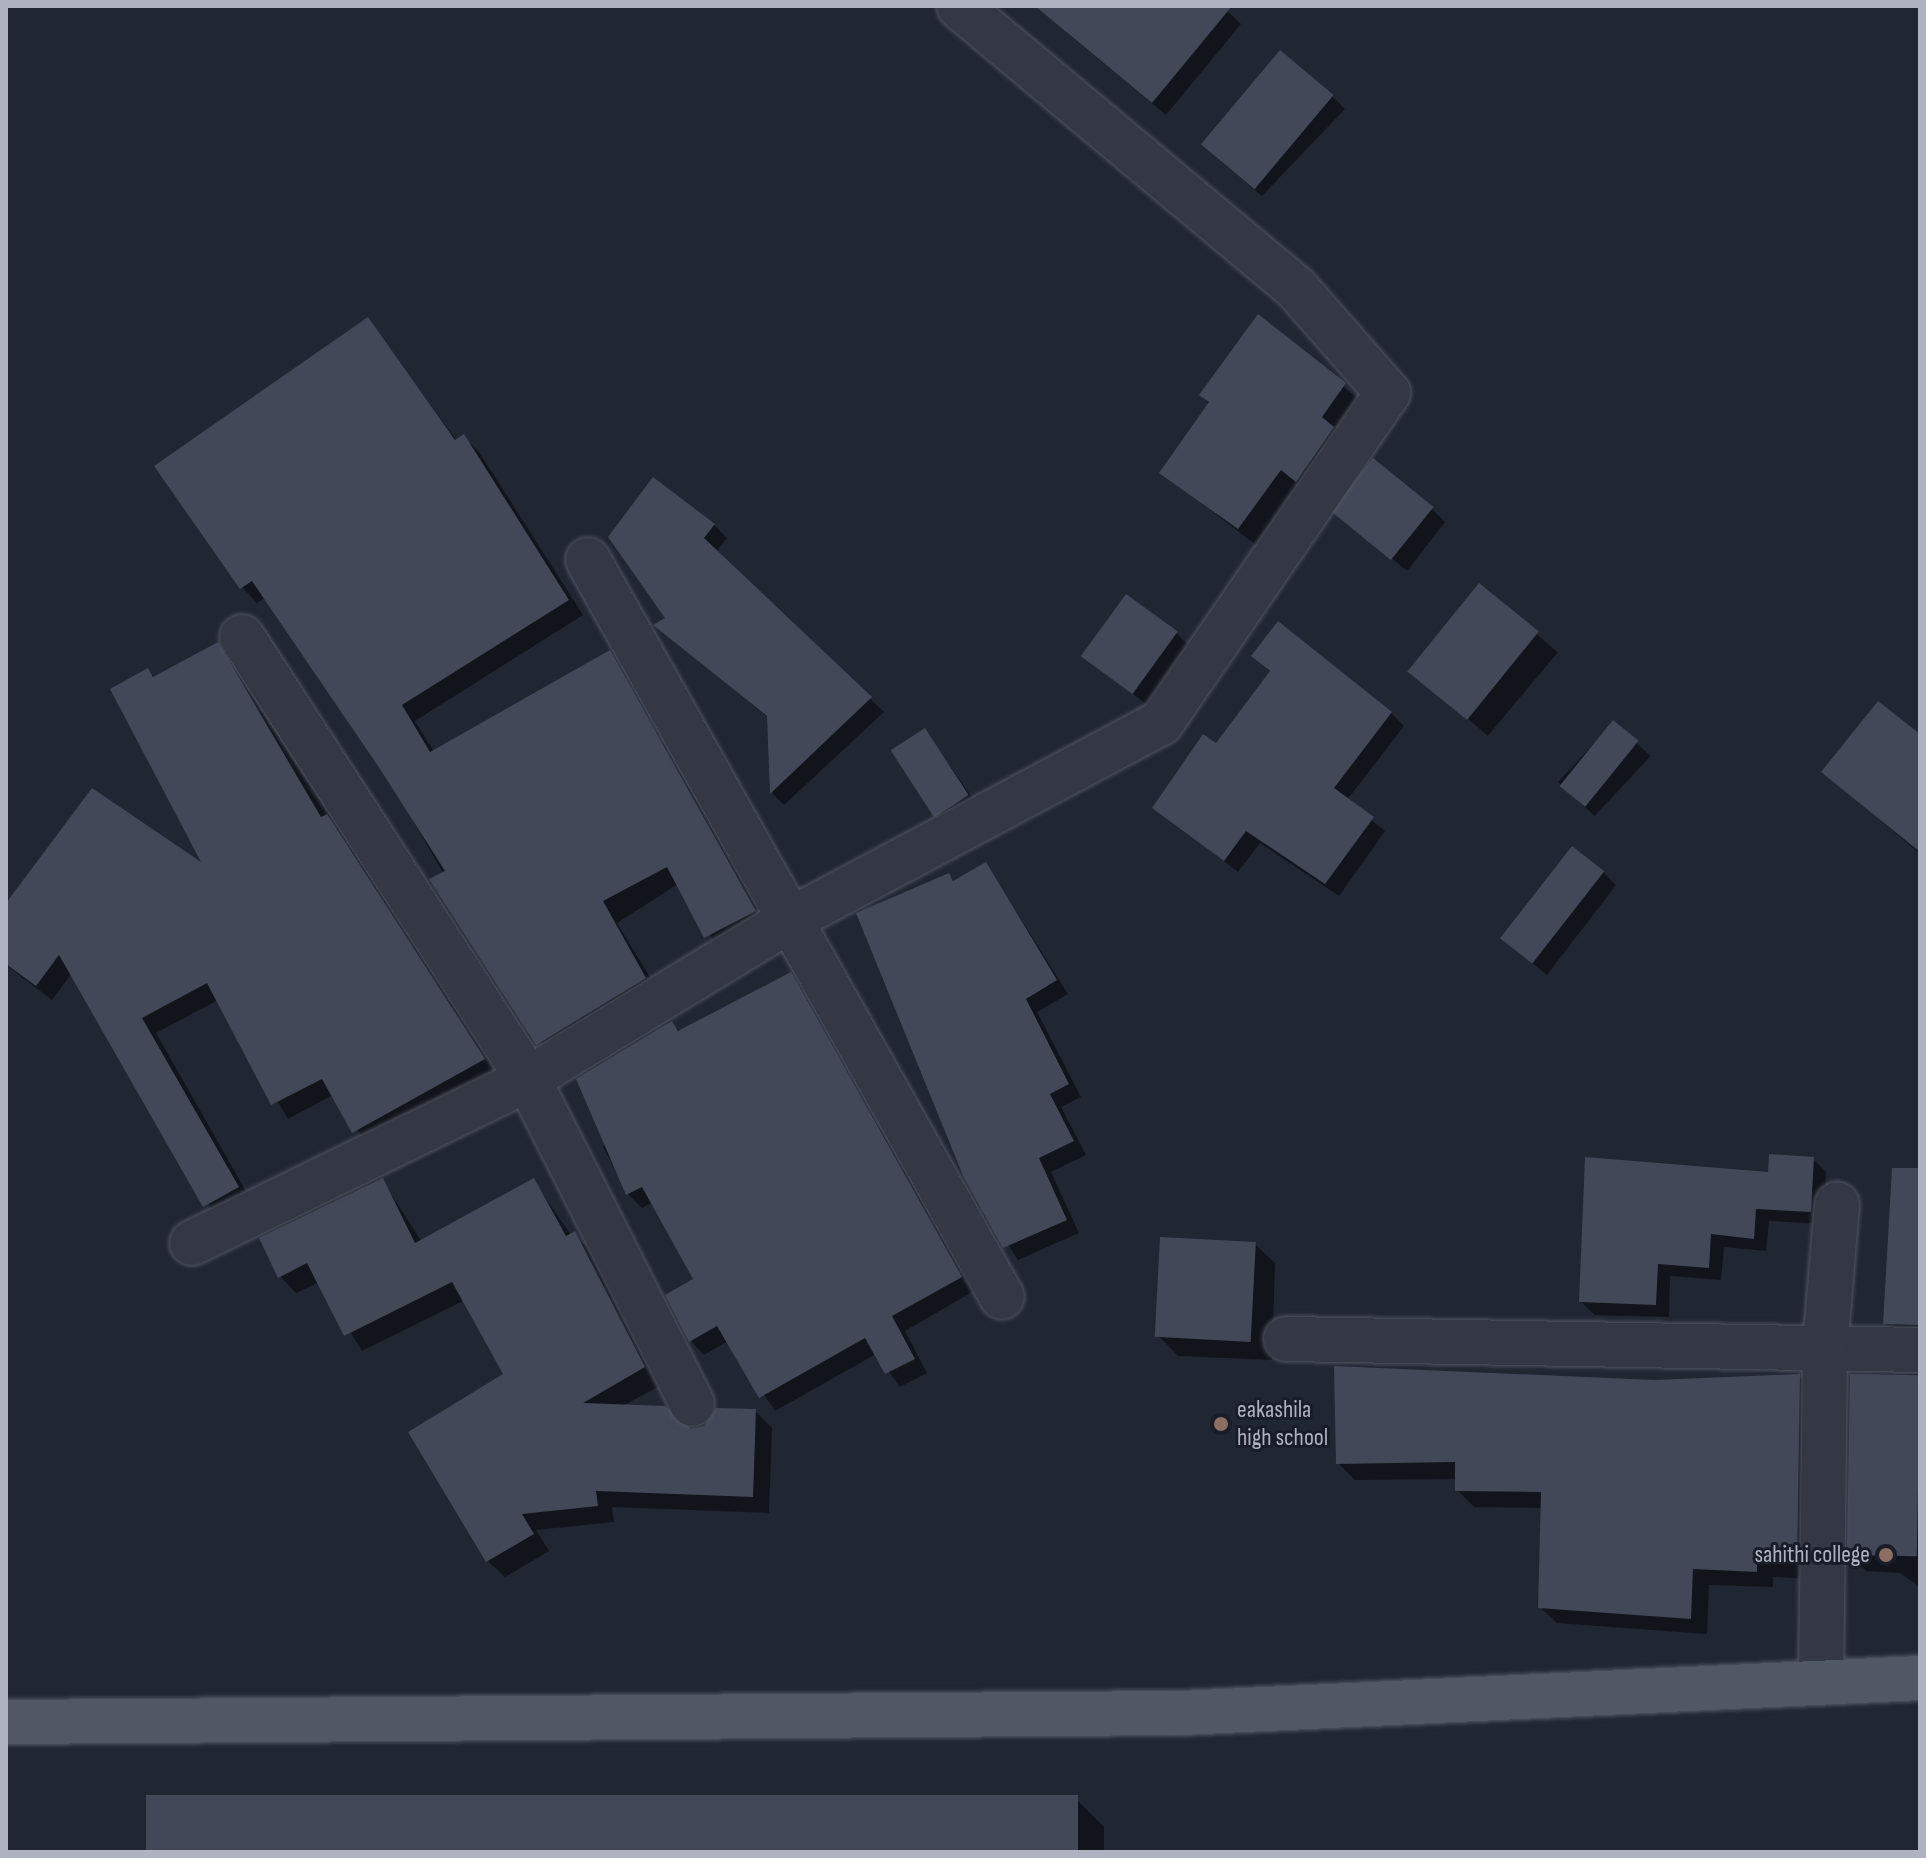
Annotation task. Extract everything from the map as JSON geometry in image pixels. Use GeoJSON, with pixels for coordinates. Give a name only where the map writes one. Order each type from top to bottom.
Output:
{"type":"FeatureCollection","features":[{"type":"Feature","properties":{"kind":"main road"},"geometry":{"type":"LineString","coordinates":[[6,1722],[1181,1713],[1920,1678]]}},
{"type":"Feature","properties":{"kind":"street"},"geometry":{"type":"LineString","coordinates":[[192,1243],[528,1079],[790,920],[961,836],[1161,723],[1388,393],[1296,288],[959,6]]}},
{"type":"Feature","properties":{"kind":"street"},"geometry":{"type":"LineString","coordinates":[[588,560],[1002,1297]]}},
{"type":"Feature","properties":{"kind":"street"},"geometry":{"type":"LineString","coordinates":[[242,637],[528,1079],[692,1404]]}},
{"type":"Feature","properties":{"kind":"street"},"geometry":{"type":"LineString","coordinates":[[1821,1683],[1825,1348],[1837,1204]]}},
{"type":"Feature","properties":{"kind":"street"},"geometry":{"type":"LineString","coordinates":[[1286,1339],[1920,1350]]}},
{"type":"Feature","properties":{"kind":"building"},"geometry":{"type":"Polygon","coordinates":[[[1035,6],[1232,6],[1152,103],[1035,6]]]}},
{"type":"Feature","properties":{"kind":"building"},"geometry":{"type":"Polygon","coordinates":[[[1280,50],[1334,95],[1255,189],[1201,144],[1280,50]]]}},
{"type":"Feature","properties":{"kind":"building"},"geometry":{"type":"Polygon","coordinates":[[[1258,314],[1346,383],[1322,417],[1334,427],[1296,482],[1281,470],[1238,529],[1159,473],[1209,402],[1199,395],[1258,314]]]}},
{"type":"Feature","properties":{"kind":"building"},"geometry":{"type":"Polygon","coordinates":[[[368,317],[455,440],[464,434],[569,600],[402,705],[430,752],[610,650],[756,911],[704,938],[667,867],[603,901],[646,978],[536,1045],[429,879],[445,871],[380,769],[252,581],[240,589],[154,466],[368,317]]]}},
{"type":"Feature","properties":{"kind":"building"},"geometry":{"type":"Polygon","coordinates":[[[1373,458],[1434,507],[1391,560],[1330,511],[1373,458]]]}},
{"type":"Feature","properties":{"kind":"building"},"geometry":{"type":"Polygon","coordinates":[[[653,477],[715,524],[704,538],[872,697],[770,794],[767,716],[653,625],[665,618],[608,537],[653,477]]]}},
{"type":"Feature","properties":{"kind":"building"},"geometry":{"type":"Polygon","coordinates":[[[1479,583],[1539,631],[1467,720],[1407,672],[1479,583]]]}},
{"type":"Feature","properties":{"kind":"building"},"geometry":{"type":"Polygon","coordinates":[[[1126,594],[1178,632],[1133,694],[1081,656],[1126,594]]]}},
{"type":"Feature","properties":{"kind":"building"},"geometry":{"type":"Polygon","coordinates":[[[1278,621],[1392,712],[1334,788],[1374,817],[1325,884],[1246,831],[1224,861],[1152,808],[1203,734],[1216,743],[1270,671],[1251,656],[1278,621]]]}},
{"type":"Feature","properties":{"kind":"building"},"geometry":{"type":"Polygon","coordinates":[[[218,642],[321,817],[327,814],[485,1059],[352,1133],[322,1079],[271,1105],[207,983],[142,1018],[239,1187],[203,1207],[59,955],[36,986],[6,964],[6,903],[92,788],[201,862],[110,689],[148,668],[153,677],[218,642]]]}},
{"type":"Feature","properties":{"kind":"building"},"geometry":{"type":"Polygon","coordinates":[[[1878,701],[1920,734],[1920,852],[1821,772],[1878,701]]]}},
{"type":"Feature","properties":{"kind":"building"},"geometry":{"type":"Polygon","coordinates":[[[1613,720],[1639,741],[1585,807],[1560,786],[1613,720]]]}},
{"type":"Feature","properties":{"kind":"building"},"geometry":{"type":"Polygon","coordinates":[[[925,728],[969,795],[934,817],[891,750],[925,728]]]}},
{"type":"Feature","properties":{"kind":"building"},"geometry":{"type":"Polygon","coordinates":[[[1572,846],[1604,871],[1532,963],[1500,938],[1572,846]]]}},
{"type":"Feature","properties":{"kind":"building"},"geometry":{"type":"Polygon","coordinates":[[[986,862],[1057,980],[1026,999],[1069,1084],[1050,1094],[1074,1141],[1039,1158],[1067,1220],[1003,1248],[964,1178],[856,913],[949,873],[953,881],[986,862]]]}},
{"type":"Feature","properties":{"kind":"building"},"geometry":{"type":"Polygon","coordinates":[[[791,972],[962,1277],[892,1316],[915,1359],[885,1374],[865,1338],[759,1398],[717,1326],[689,1342],[665,1295],[693,1279],[642,1187],[626,1195],[576,1079],[672,1021],[678,1031],[791,972]]]}},
{"type":"Feature","properties":{"kind":"building"},"geometry":{"type":"Polygon","coordinates":[[[1769,1154],[1814,1157],[1811,1212],[1756,1209],[1754,1239],[1711,1234],[1709,1268],[1658,1264],[1656,1305],[1579,1302],[1585,1157],[1768,1172],[1769,1154]]]}},
{"type":"Feature","properties":{"kind":"building"},"geometry":{"type":"Polygon","coordinates":[[[1892,1168],[1920,1168],[1920,1325],[1883,1324],[1892,1168]]]}},
{"type":"Feature","properties":{"kind":"building"},"geometry":{"type":"Polygon","coordinates":[[[383,1178],[415,1243],[534,1178],[566,1236],[575,1231],[645,1367],[583,1403],[665,1406],[691,1429],[704,1426],[716,1408],[756,1409],[753,1497],[596,1491],[598,1506],[522,1514],[534,1534],[486,1562],[408,1432],[503,1374],[452,1282],[344,1336],[307,1263],[278,1278],[259,1238],[383,1178]]]}},
{"type":"Feature","properties":{"kind":"building"},"geometry":{"type":"Polygon","coordinates":[[[1160,1237],[1256,1242],[1251,1342],[1155,1337],[1160,1237]]]}},
{"type":"Feature","properties":{"kind":"building"},"geometry":{"type":"Polygon","coordinates":[[[1334,1366],[1654,1380],[1800,1374],[1797,1563],[1757,1561],[1757,1572],[1693,1569],[1691,1619],[1538,1608],[1541,1492],[1455,1491],[1455,1462],[1336,1464],[1334,1366]]]}},
{"type":"Feature","properties":{"kind":"building"},"geometry":{"type":"Polygon","coordinates":[[[1850,1374],[1920,1375],[1917,1556],[1847,1555],[1850,1374]]]}},
{"type":"Feature","properties":{"kind":"building"},"geometry":{"type":"Polygon","coordinates":[[[146,1795],[1078,1795],[1078,1852],[146,1852],[146,1795]]]}},
{"type":"Feature","properties":{"kind":"place","name":"eakashila high school"},"geometry":{"type":"Point","coordinates":[1221,1424]}},
{"type":"Feature","properties":{"kind":"place","name":"sahithi college"},"geometry":{"type":"Point","coordinates":[1886,1555]}}]}
